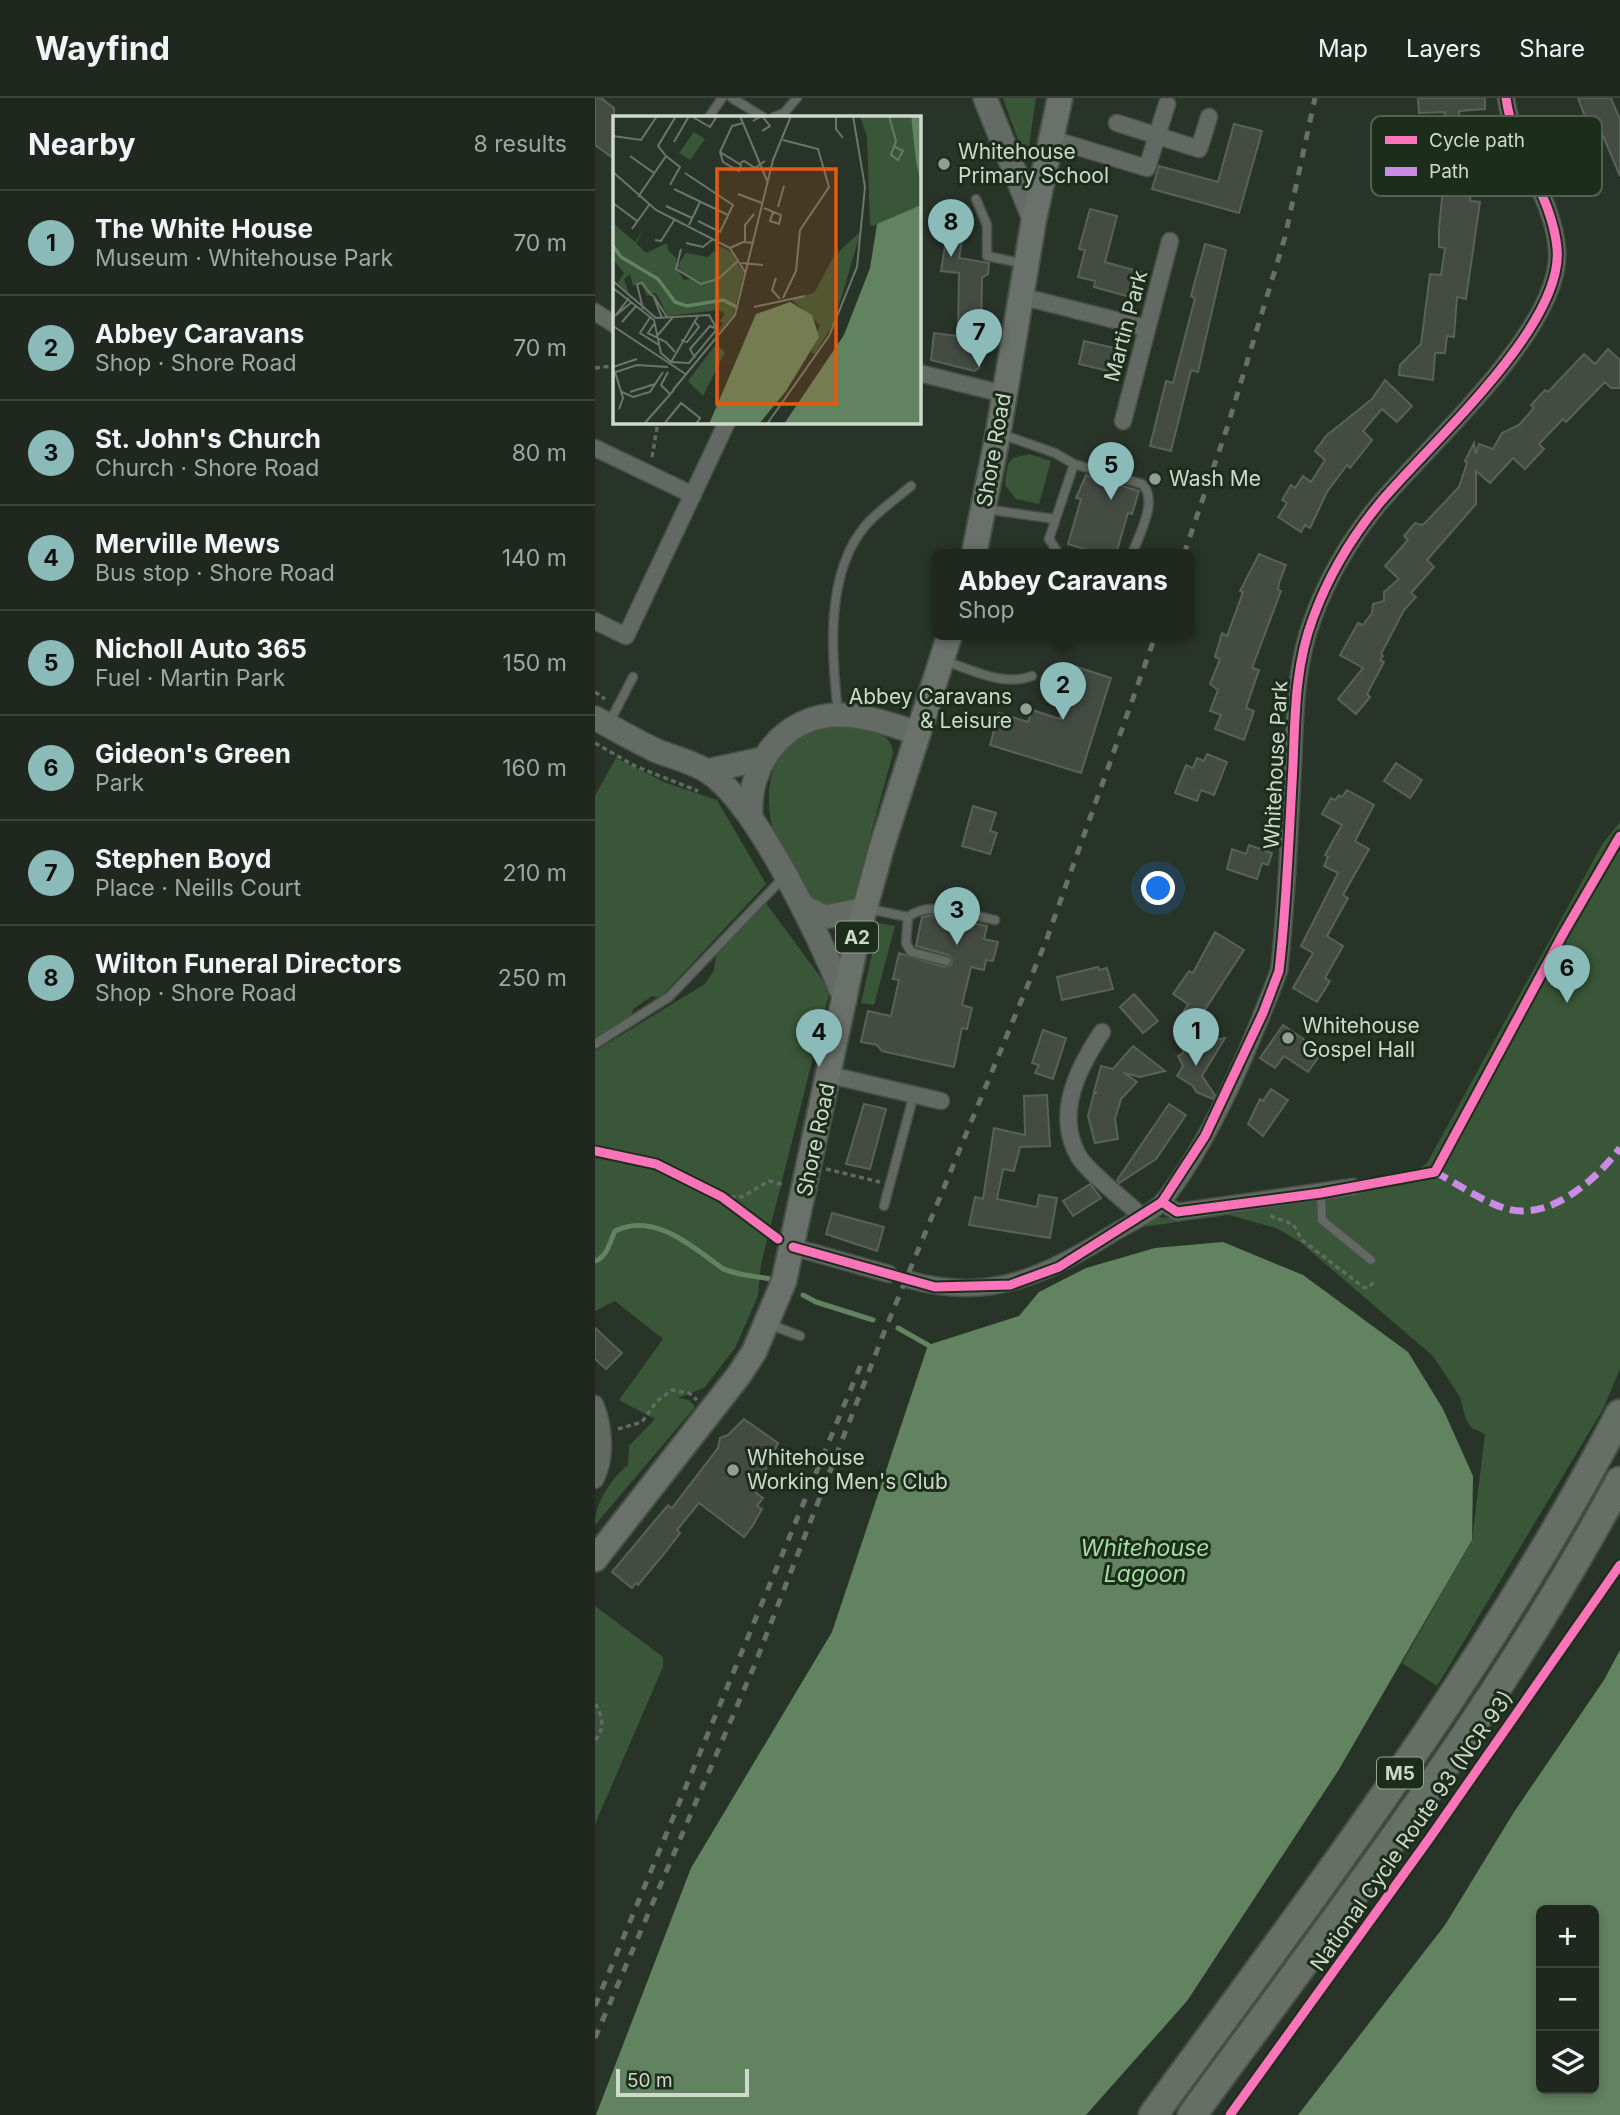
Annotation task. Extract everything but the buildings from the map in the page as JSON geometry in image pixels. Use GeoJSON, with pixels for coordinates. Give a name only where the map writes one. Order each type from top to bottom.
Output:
{"type":"FeatureCollection","features":[{"type":"Feature","properties":{"kind":"highway","name":"M5"},"geometry":{"type":"LineString","coordinates":[[1153,2115],[1381,1801],[1459,1687],[1556,1533],[1620,1414]]}},
{"type":"Feature","properties":{"kind":"highway","name":"M5"},"geometry":{"type":"LineString","coordinates":[[1192,2115],[1455,1748],[1558,1590],[1620,1481]]}},
{"type":"Feature","properties":{"kind":"main road","name":"Shore Road"},"geometry":{"type":"LineString","coordinates":[[975,549],[998,433],[1025,264],[1060,98]]}},
{"type":"Feature","properties":{"kind":"main road","name":"Shore Road"},"geometry":{"type":"LineString","coordinates":[[595,1559],[739,1375],[754,1352],[782,1285],[793,1247],[865,909],[948,640]]}},
{"type":"Feature","properties":{"kind":"street"},"geometry":{"type":"LineString","coordinates":[[985,98],[1034,219]]}},
{"type":"Feature","properties":{"kind":"street","name":"Whitehouse Park"},"geometry":{"type":"LineString","coordinates":[[1506,98],[1511,116]]}},
{"type":"Feature","properties":{"kind":"street"},"geometry":{"type":"LineString","coordinates":[[1052,139],[1147,168],[1167,104]]}},
{"type":"Feature","properties":{"kind":"street"},"geometry":{"type":"LineString","coordinates":[[1117,123],[1199,149],[1209,117]]}},
{"type":"Feature","properties":{"kind":"street","name":"Whitehouse Park"},"geometry":{"type":"LineString","coordinates":[[1162,1202],[1205,1136],[1263,1013],[1279,971],[1298,674],[1312,619],[1341,556],[1370,516],[1500,369],[1551,292],[1557,249],[1541,196]]}},
{"type":"Feature","properties":{"kind":"street","name":"Martin Park"},"geometry":{"type":"LineString","coordinates":[[1123,421],[1170,241]]}},
{"type":"Feature","properties":{"kind":"street"},"geometry":{"type":"LineString","coordinates":[[1020,296],[1147,328]]}},
{"type":"Feature","properties":{"kind":"street"},"geometry":{"type":"LineString","coordinates":[[595,312],[613,323]]}},
{"type":"Feature","properties":{"kind":"street"},"geometry":{"type":"LineString","coordinates":[[921,373],[1004,394]]}},
{"type":"Feature","properties":{"kind":"street"},"geometry":{"type":"LineString","coordinates":[[595,621],[626,636],[726,424]]}},
{"type":"Feature","properties":{"kind":"street"},"geometry":{"type":"LineString","coordinates":[[595,448],[693,495]]}},
{"type":"Feature","properties":{"kind":"street"},"geometry":{"type":"LineString","coordinates":[[751,817],[752,784],[762,759],[787,733],[818,718],[838,715],[869,718],[918,733]]}},
{"type":"Feature","properties":{"kind":"street"},"geometry":{"type":"LineString","coordinates":[[604,723],[654,749],[708,771],[751,817],[802,906],[845,999]]}},
{"type":"Feature","properties":{"kind":"street"},"geometry":{"type":"LineString","coordinates":[[708,771],[762,759]]}},
{"type":"Feature","properties":{"kind":"street"},"geometry":{"type":"LineString","coordinates":[[802,906],[825,917],[865,909]]}},
{"type":"Feature","properties":{"kind":"street"},"geometry":{"type":"LineString","coordinates":[[1102,1032],[1083,1060],[1070,1096],[1069,1131],[1080,1158],[1141,1216]]}},
{"type":"Feature","properties":{"kind":"street"},"geometry":{"type":"LineString","coordinates":[[830,1075],[941,1101]]}},
{"type":"Feature","properties":{"kind":"street"},"geometry":{"type":"LineString","coordinates":[[911,1280],[935,1287],[1010,1285],[1059,1267],[1162,1202],[1177,1212],[1353,1187]]}},
{"type":"Feature","properties":{"kind":"street"},"geometry":{"type":"LineString","coordinates":[[793,1247],[889,1274]]}},
{"type":"Feature","properties":{"kind":"street"},"geometry":{"type":"LineString","coordinates":[[595,1404],[602,1431],[597,1472]]}},
{"type":"Feature","properties":{"kind":"lane"},"geometry":{"type":"LineString","coordinates":[[710,116],[722,98]]}},
{"type":"Feature","properties":{"kind":"lane"},"geometry":{"type":"LineString","coordinates":[[732,98],[761,116]]}},
{"type":"Feature","properties":{"kind":"lane"},"geometry":{"type":"LineString","coordinates":[[776,116],[784,113],[797,98]]}},
{"type":"Feature","properties":{"kind":"lane"},"geometry":{"type":"LineString","coordinates":[[976,198],[987,225],[987,256],[1025,264]]}},
{"type":"Feature","properties":{"kind":"lane"},"geometry":{"type":"LineString","coordinates":[[998,433],[1055,453],[1074,464],[1133,481],[1148,489],[1150,502],[1134,549]]}},
{"type":"Feature","properties":{"kind":"lane"},"geometry":{"type":"LineString","coordinates":[[1056,549],[1049,539],[1074,464]]}},
{"type":"Feature","properties":{"kind":"lane"},"geometry":{"type":"LineString","coordinates":[[838,715],[832,634],[840,575],[865,526],[911,486]]}},
{"type":"Feature","properties":{"kind":"lane"},"geometry":{"type":"LineString","coordinates":[[984,509],[1055,519]]}},
{"type":"Feature","properties":{"kind":"lane"},"geometry":{"type":"LineString","coordinates":[[942,660],[1013,681],[1032,676]]}},
{"type":"Feature","properties":{"kind":"lane"},"geometry":{"type":"LineString","coordinates":[[604,723],[633,677]]}},
{"type":"Feature","properties":{"kind":"lane"},"geometry":{"type":"LineString","coordinates":[[595,1044],[669,997],[785,876]]}},
{"type":"Feature","properties":{"kind":"lane"},"geometry":{"type":"LineString","coordinates":[[865,909],[908,917],[927,909],[995,920]]}},
{"type":"Feature","properties":{"kind":"lane"},"geometry":{"type":"LineString","coordinates":[[908,917],[906,943],[911,952],[946,961]]}},
{"type":"Feature","properties":{"kind":"lane"},"geometry":{"type":"LineString","coordinates":[[884,1206],[914,1094]]}},
{"type":"Feature","properties":{"kind":"lane"},"geometry":{"type":"LineString","coordinates":[[1321,1193],[1322,1220],[1371,1260]]}},
{"type":"Feature","properties":{"kind":"lane"},"geometry":{"type":"LineString","coordinates":[[766,1323],[800,1336]]}},
{"type":"Feature","properties":{"kind":"path"},"geometry":{"type":"LineString","coordinates":[[595,368],[613,366]]}},
{"type":"Feature","properties":{"kind":"path"},"geometry":{"type":"LineString","coordinates":[[645,472],[653,454],[658,424]]}},
{"type":"Feature","properties":{"kind":"path"},"geometry":{"type":"LineString","coordinates":[[595,692],[604,723],[635,766],[710,794]]}},
{"type":"Feature","properties":{"kind":"path"},"geometry":{"type":"LineString","coordinates":[[811,1165],[890,1185]]}},
{"type":"Feature","properties":{"kind":"path"},"geometry":{"type":"LineString","coordinates":[[723,1198],[742,1197],[769,1181],[788,1185]]}},
{"type":"Feature","properties":{"kind":"path"},"geometry":{"type":"LineString","coordinates":[[1267,1215],[1293,1224],[1302,1240],[1363,1287],[1368,1288],[1375,1281]]}},
{"type":"Feature","properties":{"kind":"path"},"geometry":{"type":"LineString","coordinates":[[602,1431],[642,1422],[657,1401],[672,1390],[689,1393],[702,1404]]}},
{"type":"Feature","properties":{"kind":"path"},"geometry":{"type":"LineString","coordinates":[[595,1704],[603,1721],[600,1735],[595,1740]]}},
{"type":"Feature","properties":{"kind":"shaded area"},"geometry":{"type":"Polygon","coordinates":[[[1003,98],[1036,98],[1028,152],[1022,151],[1003,98]]]}},
{"type":"Feature","properties":{"kind":"shaded area"},"geometry":{"type":"Polygon","coordinates":[[[1029,454],[1051,461],[1039,504],[1016,499],[1005,485],[1008,464],[1013,458],[1029,454]]]}},
{"type":"Feature","properties":{"kind":"shaded area"},"geometry":{"type":"Polygon","coordinates":[[[844,724],[882,735],[891,745],[893,753],[853,899],[835,908],[810,901],[781,851],[770,818],[769,790],[776,762],[792,741],[817,729],[844,724]]]}},
{"type":"Feature","properties":{"kind":"shaded area"},"geometry":{"type":"Polygon","coordinates":[[[616,758],[666,783],[717,800],[766,884],[660,998],[652,996],[633,1009],[632,1015],[595,1040],[595,796],[616,758]]]}},
{"type":"Feature","properties":{"kind":"shaded area"},"geometry":{"type":"Polygon","coordinates":[[[1620,822],[1620,1369],[1603,1409],[1437,1686],[1402,1663],[1472,1540],[1485,1434],[1472,1428],[1466,1420],[1460,1397],[1433,1356],[1300,1242],[1276,1228],[1229,1215],[1141,1227],[1158,1217],[1177,1219],[1240,1198],[1418,1170],[1427,1163],[1603,843],[1620,822]]]}},
{"type":"Feature","properties":{"kind":"shaded area"},"geometry":{"type":"Polygon","coordinates":[[[765,902],[830,990],[761,1264],[758,1296],[735,1348],[704,1388],[678,1398],[689,1400],[695,1407],[595,1525],[605,1492],[628,1465],[629,1446],[655,1419],[619,1400],[663,1339],[615,1301],[595,1311],[595,1051],[705,984],[714,970],[716,956],[765,902]]]}},
{"type":"Feature","properties":{"kind":"shaded area"},"geometry":{"type":"Polygon","coordinates":[[[879,923],[895,926],[874,1005],[861,1003],[879,923]]]}},
{"type":"Feature","properties":{"kind":"shaded area"},"geometry":{"type":"Polygon","coordinates":[[[595,1606],[663,1657],[663,1667],[595,1824],[595,1606]]]}},
{"type":"Feature","properties":{"kind":"water","name":"Whitehouse Lagoon"},"geometry":{"type":"Polygon","coordinates":[[[1223,1242],[1303,1275],[1408,1352],[1443,1409],[1473,1476],[1472,1540],[1338,1771],[1187,2001],[1086,2115],[596,2115],[691,1868],[832,1632],[928,1345],[1019,1316],[1039,1292],[1086,1268],[1155,1248],[1223,1242]]]}},
{"type":"Feature","properties":{"kind":"water"},"geometry":{"type":"Polygon","coordinates":[[[1620,1650],[1620,2115],[1298,2115],[1445,1925],[1514,1812],[1604,1680],[1620,1650]]]}},
{"type":"Feature","properties":{"kind":"waterway"},"geometry":{"type":"LineString","coordinates":[[595,1261],[605,1253],[615,1231],[630,1226],[644,1226],[672,1234],[722,1268],[770,1279]]}},
{"type":"Feature","properties":{"kind":"waterway"},"geometry":{"type":"LineString","coordinates":[[803,1295],[816,1302],[873,1320]]}},
{"type":"Feature","properties":{"kind":"waterway"},"geometry":{"type":"LineString","coordinates":[[898,1328],[928,1345]]}},
{"type":"Feature","properties":{"kind":"railway"},"geometry":{"type":"LineString","coordinates":[[1186,549],[1227,428],[1285,237],[1315,98]]}},
{"type":"Feature","properties":{"kind":"railway"},"geometry":{"type":"LineString","coordinates":[[595,2038],[755,1664],[885,1330],[1046,941],[1154,640]]}},
{"type":"Feature","properties":{"kind":"railway"},"geometry":{"type":"LineString","coordinates":[[595,2006],[862,1362]]}},
{"type":"Feature","properties":{"kind":"marked path"},"geometry":{"type":"LineString","coordinates":[[1435,1172],[1507,1209],[1540,1209],[1571,1195],[1599,1172],[1620,1148]]}},
{"type":"Feature","properties":{"kind":"cycle path"},"geometry":{"type":"LineString","coordinates":[[1506,98],[1510,116]]}},
{"type":"Feature","properties":{"kind":"cycle path"},"geometry":{"type":"LineString","coordinates":[[793,1247],[935,1287],[1010,1285],[1059,1267],[1162,1202],[1205,1136],[1263,1013],[1279,971],[1297,691],[1307,636],[1319,603],[1341,558],[1369,517],[1489,384],[1517,348],[1539,313],[1554,279],[1557,248],[1543,196]]}},
{"type":"Feature","properties":{"kind":"cycle path"},"geometry":{"type":"LineString","coordinates":[[1162,1202],[1177,1212],[1321,1193],[1435,1172],[1563,934],[1620,836]]}},
{"type":"Feature","properties":{"kind":"cycle path"},"geometry":{"type":"LineString","coordinates":[[595,1151],[656,1164],[722,1197],[778,1239]]}},
{"type":"Feature","properties":{"kind":"cycle path","name":"National Cycle Route 93 (NCR 93)"},"geometry":{"type":"LineString","coordinates":[[1230,2115],[1429,1839],[1620,1565]]}},
{"type":"Feature","properties":{"kind":"place","name":"Whitehouse Primary School"},"geometry":{"type":"Point","coordinates":[944,164]}},
{"type":"Feature","properties":{"kind":"place","name":"Wilton Funeral Directors"},"geometry":{"type":"Point","coordinates":[951,257]}},
{"type":"Feature","properties":{"kind":"place","name":"Stephen Boyd"},"geometry":{"type":"Point","coordinates":[979,367]}},
{"type":"Feature","properties":{"kind":"place","name":"Wash Me"},"geometry":{"type":"Point","coordinates":[1155,479]}},
{"type":"Feature","properties":{"kind":"place","name":"Nicholl Auto 365"},"geometry":{"type":"Point","coordinates":[1111,500]}},
{"type":"Feature","properties":{"kind":"place","name":"Abbey Caravans & Leisure"},"geometry":{"type":"Point","coordinates":[1026,709]}},
{"type":"Feature","properties":{"kind":"place","name":"Abbey Caravans"},"geometry":{"type":"Point","coordinates":[1063,720]}},
{"type":"Feature","properties":{"kind":"place","name":"St. John's Church"},"geometry":{"type":"Point","coordinates":[957,945]}},
{"type":"Feature","properties":{"kind":"place","name":"Gideon's Green"},"geometry":{"type":"Point","coordinates":[1567,1003]}},
{"type":"Feature","properties":{"kind":"place","name":"Whitehouse Gospel Hall"},"geometry":{"type":"Point","coordinates":[1288,1038]}},
{"type":"Feature","properties":{"kind":"place","name":"The White House"},"geometry":{"type":"Point","coordinates":[1196,1066]}},
{"type":"Feature","properties":{"kind":"place","name":"Merville Mews"},"geometry":{"type":"Point","coordinates":[819,1067]}},
{"type":"Feature","properties":{"kind":"place","name":"Whitehouse Working Men's Club"},"geometry":{"type":"Point","coordinates":[733,1470]}}]}
